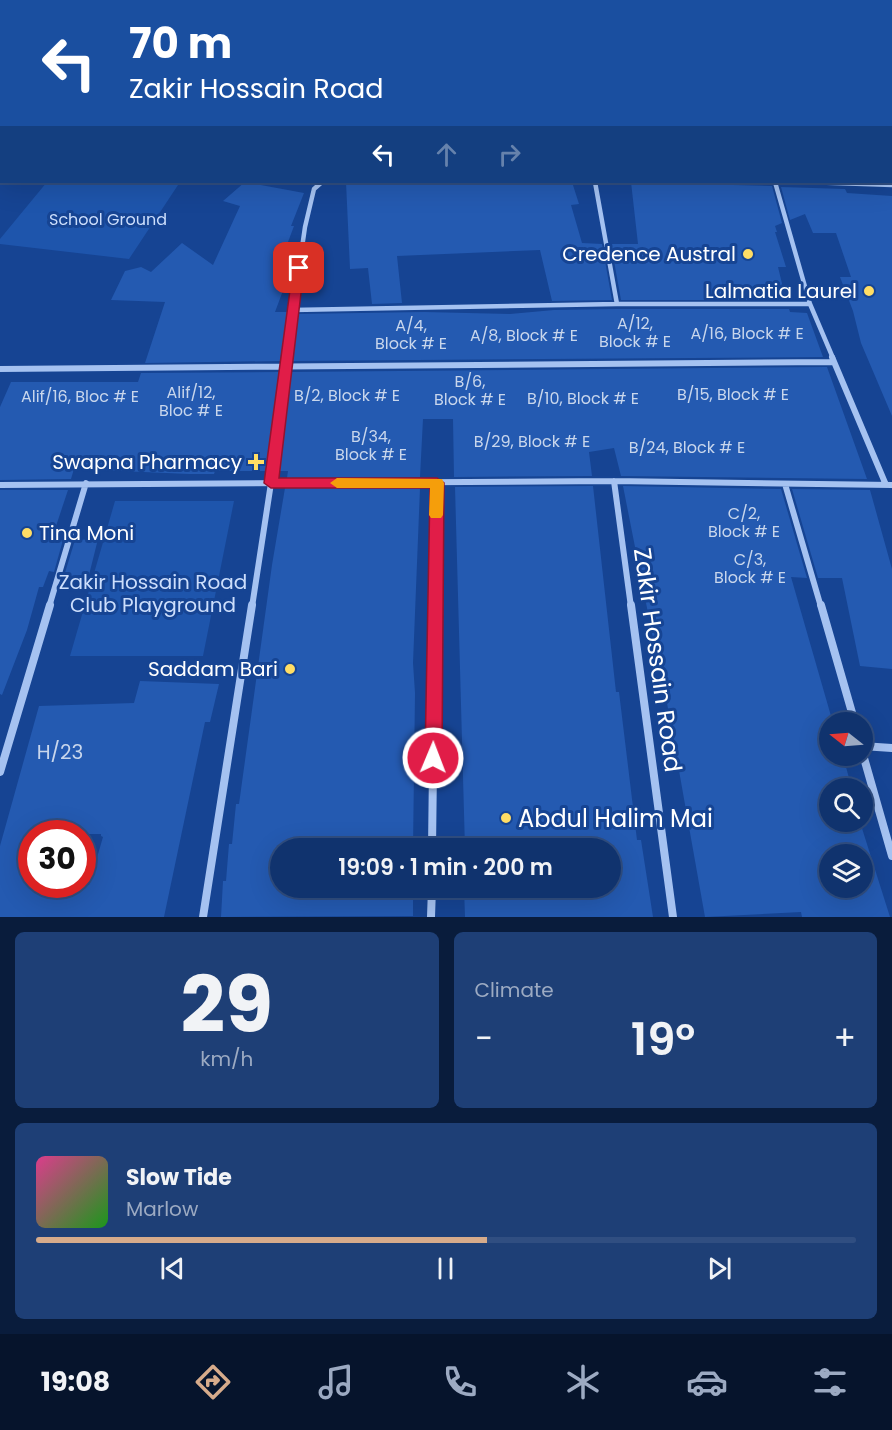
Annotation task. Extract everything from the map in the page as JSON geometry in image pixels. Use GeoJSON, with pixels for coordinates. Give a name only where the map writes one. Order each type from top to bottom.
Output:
{"type":"FeatureCollection","features":[{"type":"Feature","properties":{"kind":"street"},"geometry":{"type":"LineString","coordinates":[[203,917],[271,483],[292,310],[305,227],[314,189],[321,183]]}},
{"type":"Feature","properties":{"kind":"street"},"geometry":{"type":"LineString","coordinates":[[595,183],[617,304]]}},
{"type":"Feature","properties":{"kind":"street"},"geometry":{"type":"LineString","coordinates":[[0,485],[614,480],[889,485],[833,362],[810,304],[775,183]]}},
{"type":"Feature","properties":{"kind":"street"},"geometry":{"type":"LineString","coordinates":[[834,183],[892,185]]}},
{"type":"Feature","properties":{"kind":"street"},"geometry":{"type":"LineString","coordinates":[[292,310],[617,304],[810,304]]}},
{"type":"Feature","properties":{"kind":"street"},"geometry":{"type":"LineString","coordinates":[[0,369],[833,362]]}},
{"type":"Feature","properties":{"kind":"street","name":"Zakir Hossain Road"},"geometry":{"type":"LineString","coordinates":[[614,480],[673,917]]}},
{"type":"Feature","properties":{"kind":"street"},"geometry":{"type":"LineString","coordinates":[[0,772],[86,483]]}},
{"type":"Feature","properties":{"kind":"street"},"geometry":{"type":"LineString","coordinates":[[432,838],[437,483]]}},
{"type":"Feature","properties":{"kind":"street"},"geometry":{"type":"LineString","coordinates":[[785,484],[852,712]]}},
{"type":"Feature","properties":{"kind":"street"},"geometry":{"type":"LineString","coordinates":[[873,748],[892,748]]}},
{"type":"Feature","properties":{"kind":"street"},"geometry":{"type":"LineString","coordinates":[[867,766],[892,856]]}},
{"type":"Feature","properties":{"kind":"street"},"geometry":{"type":"LineString","coordinates":[[431,917],[432,898]]}},
{"type":"Feature","properties":{"kind":"green space","name":"School Ground"},"geometry":{"type":"Polygon","coordinates":[[[46,183],[179,183],[129,259],[0,244],[0,239],[46,183]]]}},
{"type":"Feature","properties":{"kind":"green space","name":"Zakir Hossain Road Club Playground"},"geometry":{"type":"Polygon","coordinates":[[[115,501],[234,501],[203,656],[70,656],[115,501]]]}},
{"type":"Feature","properties":{"kind":"building"},"geometry":{"type":"Polygon","coordinates":[[[244,183],[304,193],[291,226],[294,226],[288,242],[294,242],[287,260],[294,261],[275,312],[288,312],[280,361],[145,363],[165,302],[111,300],[125,271],[141,267],[151,272],[182,243],[213,265],[240,206],[223,201],[244,183]]]}},
{"type":"Feature","properties":{"kind":"building"},"geometry":{"type":"Polygon","coordinates":[[[346,183],[572,183],[579,204],[571,205],[582,243],[602,244],[612,300],[552,301],[540,250],[397,256],[402,303],[372,304],[368,268],[350,269],[346,183]]]}},
{"type":"Feature","properties":{"kind":"building"},"geometry":{"type":"Polygon","coordinates":[[[631,183],[772,186],[782,223],[775,226],[777,232],[775,232],[786,267],[778,267],[786,300],[621,300],[611,244],[638,244],[631,183]]]}},
{"type":"Feature","properties":{"kind":"building"},"geometry":{"type":"Polygon","coordinates":[[[781,187],[845,189],[847,193],[892,196],[892,416],[861,343],[853,311],[840,277],[851,277],[836,233],[813,233],[805,214],[790,220],[781,187]]]}},
{"type":"Feature","properties":{"kind":"building"},"geometry":{"type":"Polygon","coordinates":[[[789,309],[790,312],[807,313],[823,357],[291,361],[297,314],[424,312],[510,314],[554,310],[789,309]]]}},
{"type":"Feature","properties":{"kind":"building"},"geometry":{"type":"Polygon","coordinates":[[[827,367],[867,479],[621,476],[614,448],[589,452],[592,476],[454,477],[453,419],[423,419],[420,477],[287,478],[288,471],[278,471],[290,372],[827,367]]]}},
{"type":"Feature","properties":{"kind":"building"},"geometry":{"type":"Polygon","coordinates":[[[279,372],[267,471],[215,471],[214,474],[189,474],[74,469],[71,479],[0,480],[0,407],[11,382],[138,382],[141,373],[279,372]]]}},
{"type":"Feature","properties":{"kind":"building"},"geometry":{"type":"Polygon","coordinates":[[[593,486],[616,692],[619,692],[637,840],[641,840],[653,917],[465,917],[464,898],[621,898],[621,838],[465,838],[455,487],[593,486]]]}},
{"type":"Feature","properties":{"kind":"building"},"geometry":{"type":"Polygon","coordinates":[[[623,486],[781,489],[807,578],[791,577],[830,712],[819,712],[819,766],[846,766],[849,778],[819,778],[819,832],[863,832],[867,844],[819,844],[819,898],[873,898],[873,863],[890,917],[802,917],[801,912],[705,917],[667,703],[623,486]]]}},
{"type":"Feature","properties":{"kind":"building"},"geometry":{"type":"Polygon","coordinates":[[[285,488],[420,488],[413,663],[415,693],[413,838],[270,838],[270,898],[413,898],[413,916],[221,917],[223,881],[226,881],[236,804],[239,804],[285,488]]]}},
{"type":"Feature","properties":{"kind":"building"},"geometry":{"type":"Polygon","coordinates":[[[792,489],[870,490],[892,569],[892,669],[860,666],[842,578],[818,578],[792,489]]]}},
{"type":"Feature","properties":{"kind":"building"},"geometry":{"type":"Polygon","coordinates":[[[0,490],[68,490],[51,541],[63,540],[54,572],[49,571],[43,587],[39,587],[27,630],[2,695],[0,694],[0,490]]]}},
{"type":"Feature","properties":{"kind":"building"},"geometry":{"type":"Polygon","coordinates":[[[98,539],[87,583],[64,576],[75,540],[98,539]]]}},
{"type":"Feature","properties":{"kind":"building"},"geometry":{"type":"Polygon","coordinates":[[[140,681],[219,684],[210,722],[205,722],[164,917],[0,917],[0,846],[39,706],[134,703],[140,681]]]}},
{"type":"Feature","properties":{"kind":"slow traffic"},"geometry":{"type":"LineString","coordinates":[[337,483],[437,483],[436,515]]}},
{"type":"Feature","properties":{"kind":"place","name":"Credence Austral"},"geometry":{"type":"Point","coordinates":[748,254]}},
{"type":"Feature","properties":{"kind":"place","name":"Lalmatia Laurel"},"geometry":{"type":"Point","coordinates":[869,291]}},
{"type":"Feature","properties":{"kind":"place","name":"Swapna Pharmacy"},"geometry":{"type":"Point","coordinates":[256,462]}},
{"type":"Feature","properties":{"kind":"place","name":"Tina Moni"},"geometry":{"type":"Point","coordinates":[27,533]}},
{"type":"Feature","properties":{"kind":"place","name":"Saddam Bari"},"geometry":{"type":"Point","coordinates":[290,669]}},
{"type":"Feature","properties":{"kind":"place","name":"Abdul Halim Mai"},"geometry":{"type":"Point","coordinates":[506,818]}},
{"type":"Feature","properties":{"kind":"route"},"geometry":{"type":"LineString","coordinates":[[299,268],[271,483],[437,483],[433,758]]}}]}
